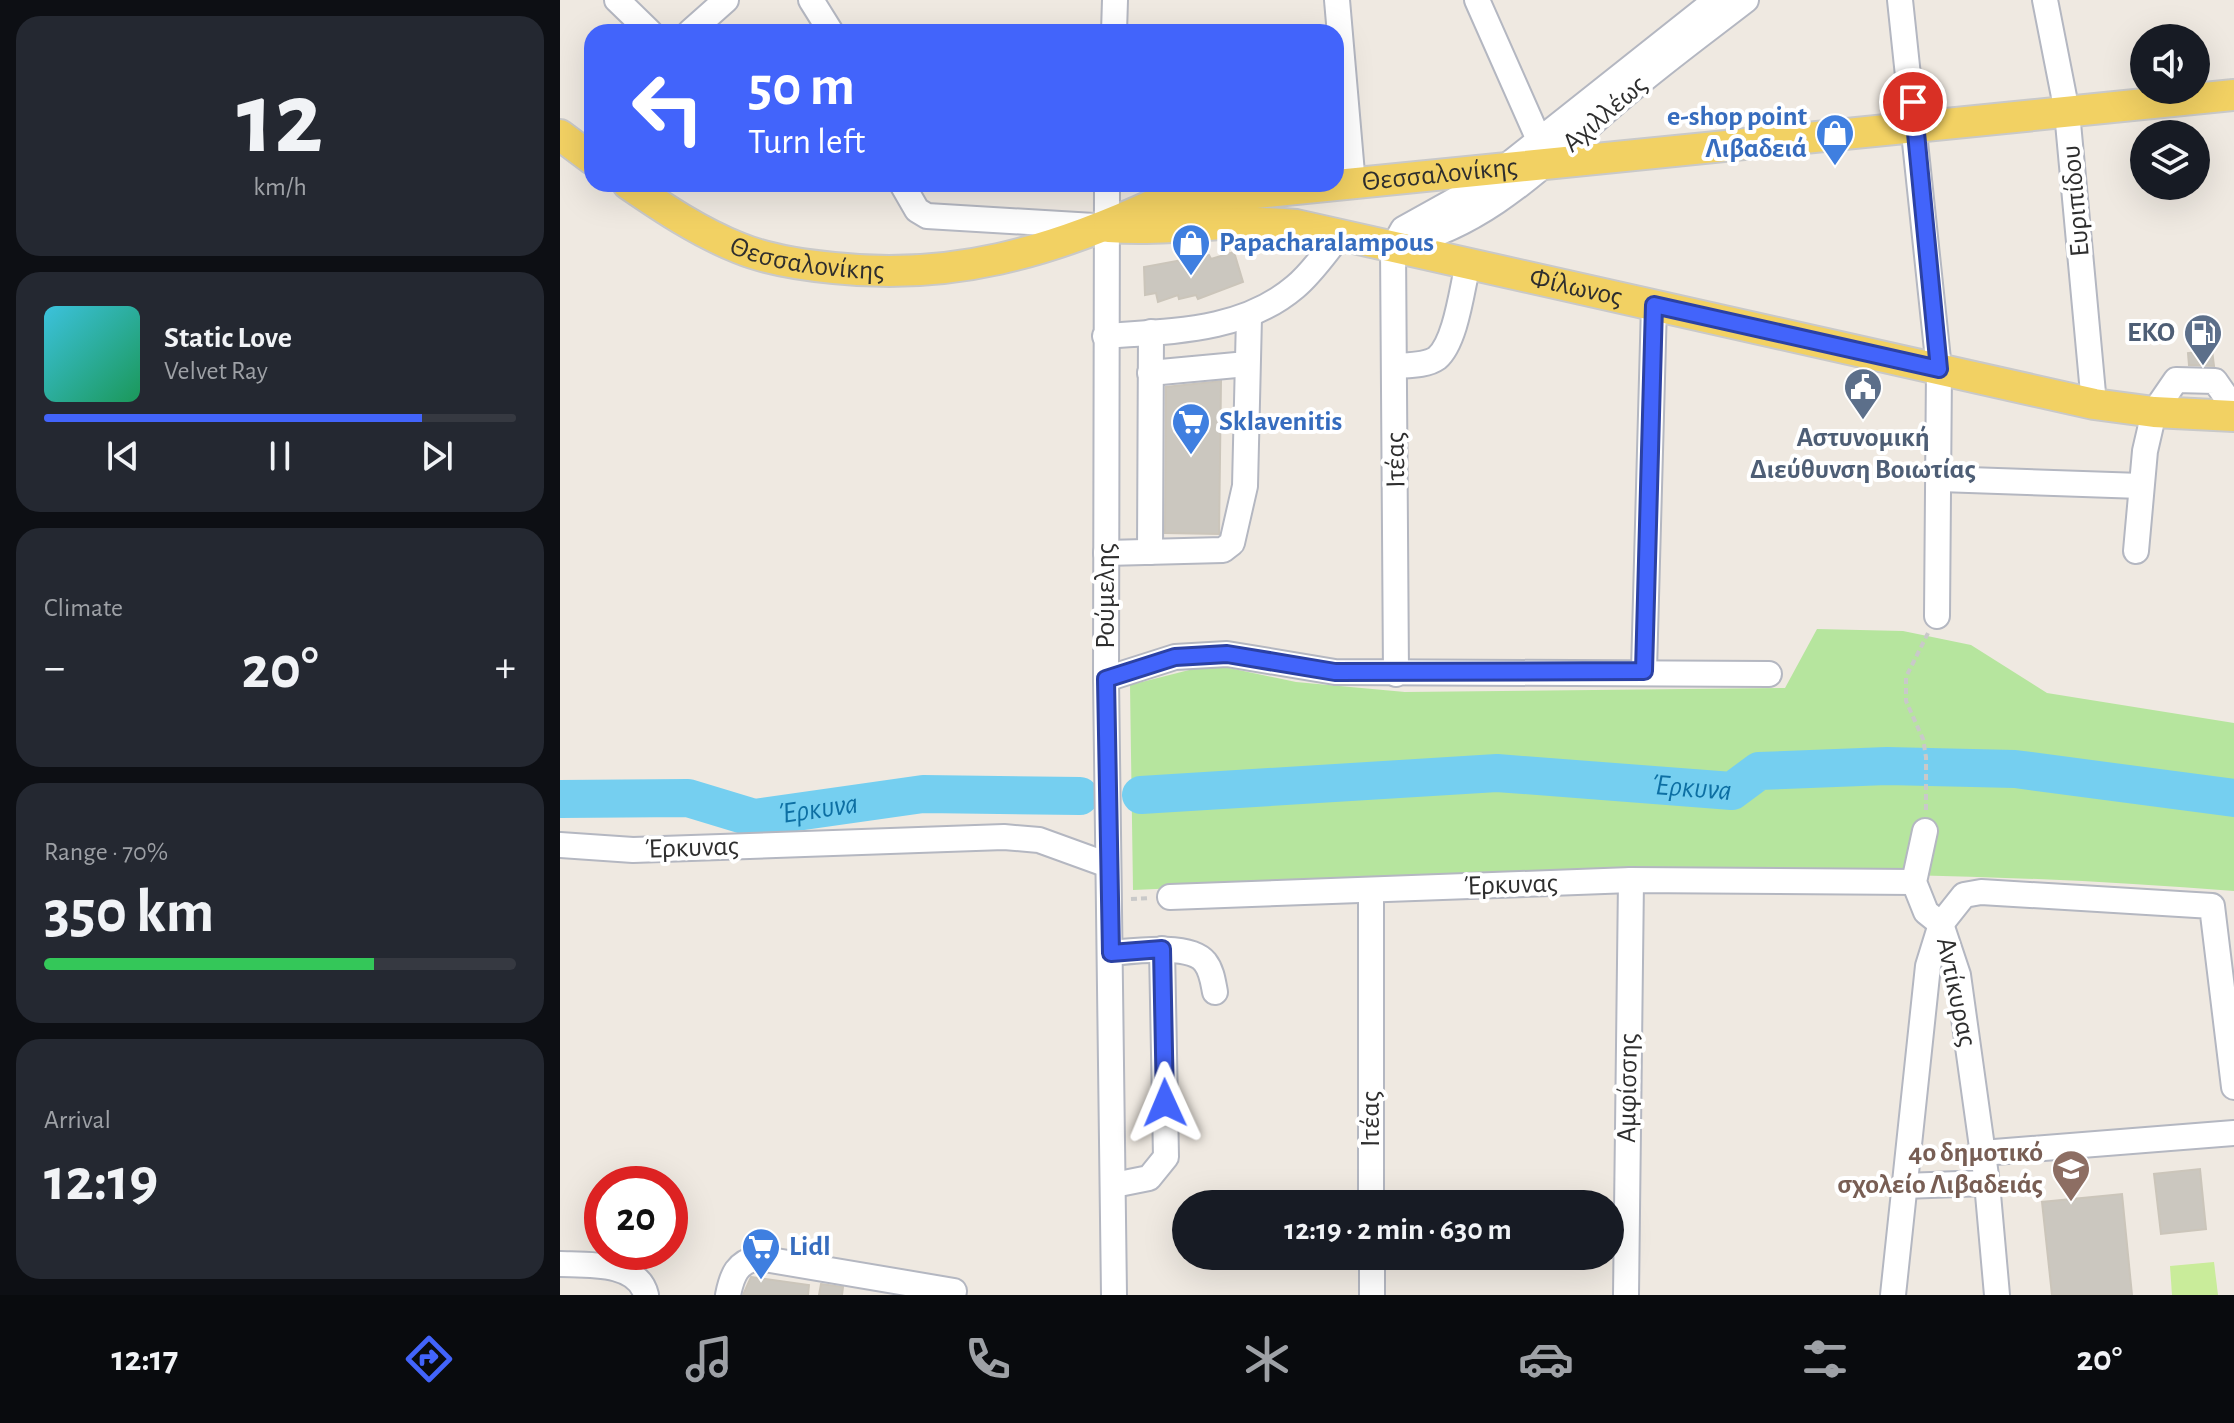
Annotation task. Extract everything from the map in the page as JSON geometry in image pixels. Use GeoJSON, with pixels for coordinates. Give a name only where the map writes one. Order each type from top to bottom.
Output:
{"type":"FeatureCollection","features":[{"type":"Feature","properties":{"kind":"main road","name":"Θεσσαλονίκης"},"geometry":{"type":"LineString","coordinates":[[1344,186],[1503,170],[1542,153],[1916,128],[2234,95]]}},
{"type":"Feature","properties":{"kind":"main road"},"geometry":{"type":"LineString","coordinates":[[560,135],[584,153]]}},
{"type":"Feature","properties":{"kind":"main road","name":"Θεσσαλονίκης"},"geometry":{"type":"LineString","coordinates":[[640,192],[701,231],[742,249],[787,261],[877,273],[924,273],[978,266],[1105,227],[1157,203],[1277,192]]}},
{"type":"Feature","properties":{"kind":"main road","name":"Φίλωνος"},"geometry":{"type":"LineString","coordinates":[[1105,227],[1157,230],[1263,222],[1340,235],[2094,404],[2154,412],[2234,416]]}},
{"type":"Feature","properties":{"kind":"street"},"geometry":{"type":"LineString","coordinates":[[617,0],[642,24]]}},
{"type":"Feature","properties":{"kind":"street"},"geometry":{"type":"LineString","coordinates":[[699,24],[726,0]]}},
{"type":"Feature","properties":{"kind":"street"},"geometry":{"type":"LineString","coordinates":[[811,0],[826,24]]}},
{"type":"Feature","properties":{"kind":"street"},"geometry":{"type":"LineString","coordinates":[[1114,24],[1115,0]]}},
{"type":"Feature","properties":{"kind":"street"},"geometry":{"type":"LineString","coordinates":[[1337,0],[1339,24]]}},
{"type":"Feature","properties":{"kind":"street"},"geometry":{"type":"LineString","coordinates":[[1477,0],[1542,153]]}},
{"type":"Feature","properties":{"kind":"street","name":"Αχιλλέως"},"geometry":{"type":"LineString","coordinates":[[1393,247],[1417,242],[1477,214],[1716,0]]}},
{"type":"Feature","properties":{"kind":"street","name":"Αχιλλέως"},"geometry":{"type":"LineString","coordinates":[[1542,153],[1628,92],[1746,0]]}},
{"type":"Feature","properties":{"kind":"street"},"geometry":{"type":"LineString","coordinates":[[1900,0],[1916,128],[1939,369],[1937,616]]}},
{"type":"Feature","properties":{"kind":"street","name":"Ευριπίδου"},"geometry":{"type":"LineString","coordinates":[[2045,0],[2067,112],[2094,404]]}},
{"type":"Feature","properties":{"kind":"street"},"geometry":{"type":"LineString","coordinates":[[1344,81],[1353,185]]}},
{"type":"Feature","properties":{"kind":"street"},"geometry":{"type":"LineString","coordinates":[[1393,247],[1403,229],[1462,199],[1503,170]]}},
{"type":"Feature","properties":{"kind":"street"},"geometry":{"type":"LineString","coordinates":[[907,192],[917,210],[927,216],[1105,227]]}},
{"type":"Feature","properties":{"kind":"street","name":"Ρούμελης"},"geometry":{"type":"LineString","coordinates":[[1107,192],[1106,679],[1114,1295]]}},
{"type":"Feature","properties":{"kind":"street"},"geometry":{"type":"LineString","coordinates":[[1105,336],[1216,325],[1249,317],[1296,287],[1340,235]]}},
{"type":"Feature","properties":{"kind":"street","name":"Ιτέας"},"geometry":{"type":"LineString","coordinates":[[1393,247],[1396,674]]}},
{"type":"Feature","properties":{"kind":"street"},"geometry":{"type":"LineString","coordinates":[[1395,366],[1429,362],[1438,357],[1449,342],[1468,264]]}},
{"type":"Feature","properties":{"kind":"street"},"geometry":{"type":"LineString","coordinates":[[1644,671],[1654,305]]}},
{"type":"Feature","properties":{"kind":"street"},"geometry":{"type":"LineString","coordinates":[[1106,553],[1223,550],[1232,543],[1245,486],[1249,317]]}},
{"type":"Feature","properties":{"kind":"street"},"geometry":{"type":"LineString","coordinates":[[1150,552],[1151,332]]}},
{"type":"Feature","properties":{"kind":"street"},"geometry":{"type":"LineString","coordinates":[[1150,373],[1247,364]]}},
{"type":"Feature","properties":{"kind":"street"},"geometry":{"type":"LineString","coordinates":[[2136,551],[2141,486],[2154,412],[2176,380],[2215,381],[2234,408]]}},
{"type":"Feature","properties":{"kind":"street"},"geometry":{"type":"LineString","coordinates":[[1940,479],[2141,486]]}},
{"type":"Feature","properties":{"kind":"street"},"geometry":{"type":"LineString","coordinates":[[1106,679],[1175,657],[1227,654],[1335,672],[1644,671],[1769,674]]}},
{"type":"Feature","properties":{"kind":"street"},"geometry":{"type":"LineString","coordinates":[[1893,1295],[1928,966],[1941,924],[1926,912],[1914,882],[1925,831]]}},
{"type":"Feature","properties":{"kind":"street","name":"Έρκυνας"},"geometry":{"type":"LineString","coordinates":[[560,845],[647,850],[1004,837],[1039,840],[1108,865]]}},
{"type":"Feature","properties":{"kind":"street","name":"Έρκυνας"},"geometry":{"type":"LineString","coordinates":[[1170,897],[1631,880],[1914,882]]}},
{"type":"Feature","properties":{"kind":"street","name":"Αμφίσσης"},"geometry":{"type":"LineString","coordinates":[[1626,1295],[1631,880]]}},
{"type":"Feature","properties":{"kind":"street","name":"Ιτέας"},"geometry":{"type":"LineString","coordinates":[[1371,890],[1371,1190]]}},
{"type":"Feature","properties":{"kind":"street","name":"Αντίκυρας"},"geometry":{"type":"LineString","coordinates":[[1997,1295],[1987,1183],[1962,998],[1953,954],[1941,924],[1964,895],[1981,892],[2212,906],[2234,1087]]}},
{"type":"Feature","properties":{"kind":"street"},"geometry":{"type":"LineString","coordinates":[[1111,953],[1162,949],[1203,958],[1211,971],[1215,992]]}},
{"type":"Feature","properties":{"kind":"street"},"geometry":{"type":"LineString","coordinates":[[1114,1185],[1149,1178],[1166,1157],[1162,949]]}},
{"type":"Feature","properties":{"kind":"street"},"geometry":{"type":"LineString","coordinates":[[1982,1153],[2234,1133]]}},
{"type":"Feature","properties":{"kind":"street"},"geometry":{"type":"LineString","coordinates":[[1903,1186],[1987,1183]]}},
{"type":"Feature","properties":{"kind":"street"},"geometry":{"type":"LineString","coordinates":[[728,1295],[737,1268],[745,1261],[758,1258],[958,1294]]}},
{"type":"Feature","properties":{"kind":"street"},"geometry":{"type":"LineString","coordinates":[[560,1264],[602,1266],[628,1273],[644,1288],[646,1295]]}},
{"type":"Feature","properties":{"kind":"street"},"geometry":{"type":"LineString","coordinates":[[1372,1270],[1372,1295]]}},
{"type":"Feature","properties":{"kind":"path"},"geometry":{"type":"LineString","coordinates":[[1927,799],[1923,739],[1906,701],[1906,677],[1937,616]]}},
{"type":"Feature","properties":{"kind":"path"},"geometry":{"type":"LineString","coordinates":[[1108,900],[1170,897]]}},
{"type":"Feature","properties":{"kind":"green space"},"geometry":{"type":"Polygon","coordinates":[[[1817,629],[1903,631],[1971,645],[2047,693],[2234,723],[2234,891],[1959,876],[1821,873],[1546,875],[1133,890],[1130,685],[1201,667],[1229,668],[1296,682],[1405,692],[1785,688],[1817,629]]]}},
{"type":"Feature","properties":{"kind":"green space"},"geometry":{"type":"Polygon","coordinates":[[[2214,1262],[2218,1295],[2172,1295],[2170,1266],[2214,1262]]]}},
{"type":"Feature","properties":{"kind":"building"},"geometry":{"type":"Polygon","coordinates":[[[1234,252],[1243,282],[1198,299],[1196,295],[1179,299],[1178,295],[1158,302],[1156,293],[1145,295],[1144,267],[1209,255],[1211,259],[1234,252]]]}},
{"type":"Feature","properties":{"kind":"building"},"geometry":{"type":"Polygon","coordinates":[[[2212,350],[2214,366],[2189,365],[2188,353],[2212,350]]]}},
{"type":"Feature","properties":{"kind":"building","name":"Sklavenitis"},"geometry":{"type":"Polygon","coordinates":[[[1221,381],[1219,534],[1165,533],[1166,387],[1221,381]]]}},
{"type":"Feature","properties":{"kind":"building"},"geometry":{"type":"Polygon","coordinates":[[[2200,1169],[2206,1229],[2161,1234],[2154,1174],[2200,1169]]]}},
{"type":"Feature","properties":{"kind":"building"},"geometry":{"type":"Polygon","coordinates":[[[2122,1194],[2132,1295],[2052,1295],[2042,1202],[2122,1194]]]}},
{"type":"Feature","properties":{"kind":"building"},"geometry":{"type":"Polygon","coordinates":[[[751,1277],[809,1285],[808,1295],[743,1295],[751,1277]]]}},
{"type":"Feature","properties":{"kind":"building"},"geometry":{"type":"Polygon","coordinates":[[[821,1284],[843,1287],[842,1295],[819,1295],[821,1284]]]}},
{"type":"Feature","properties":{"kind":"waterway","name":"Έρκυνα"},"geometry":{"type":"LineString","coordinates":[[1141,795],[1497,773],[1732,791],[1759,771],[1887,766],[2015,769],[2234,798]]}},
{"type":"Feature","properties":{"kind":"waterway","name":"Έρκυνα"},"geometry":{"type":"LineString","coordinates":[[560,799],[688,798],[754,818],[923,794],[1080,796]]}},
{"type":"Feature","properties":{"kind":"place","name":"e-shop point Λιβαδειά"},"geometry":{"type":"Point","coordinates":[1835,167]}},
{"type":"Feature","properties":{"kind":"place","name":"Papacharalampous"},"geometry":{"type":"Point","coordinates":[1191,277]}},
{"type":"Feature","properties":{"kind":"place","name":"EKO"},"geometry":{"type":"Point","coordinates":[2203,367]}},
{"type":"Feature","properties":{"kind":"place","name":"Αστυνομική Διεύθυνση Βοιωτίας"},"geometry":{"type":"Point","coordinates":[1863,421]}},
{"type":"Feature","properties":{"kind":"place","name":"Sklavenitis"},"geometry":{"type":"Point","coordinates":[1191,456]}},
{"type":"Feature","properties":{"kind":"place","name":"4ο δημοτικό σχολείο Λιβαδειάς"},"geometry":{"type":"Point","coordinates":[2071,1203]}},
{"type":"Feature","properties":{"kind":"place","name":"Lidl"},"geometry":{"type":"Point","coordinates":[761,1281]}},
{"type":"Feature","properties":{"kind":"route"},"geometry":{"type":"LineString","coordinates":[[1165,1103],[1162,949],[1111,953],[1106,679],[1175,657],[1227,654],[1335,672],[1644,671],[1654,305],[1939,369],[1913,102]]}}]}
